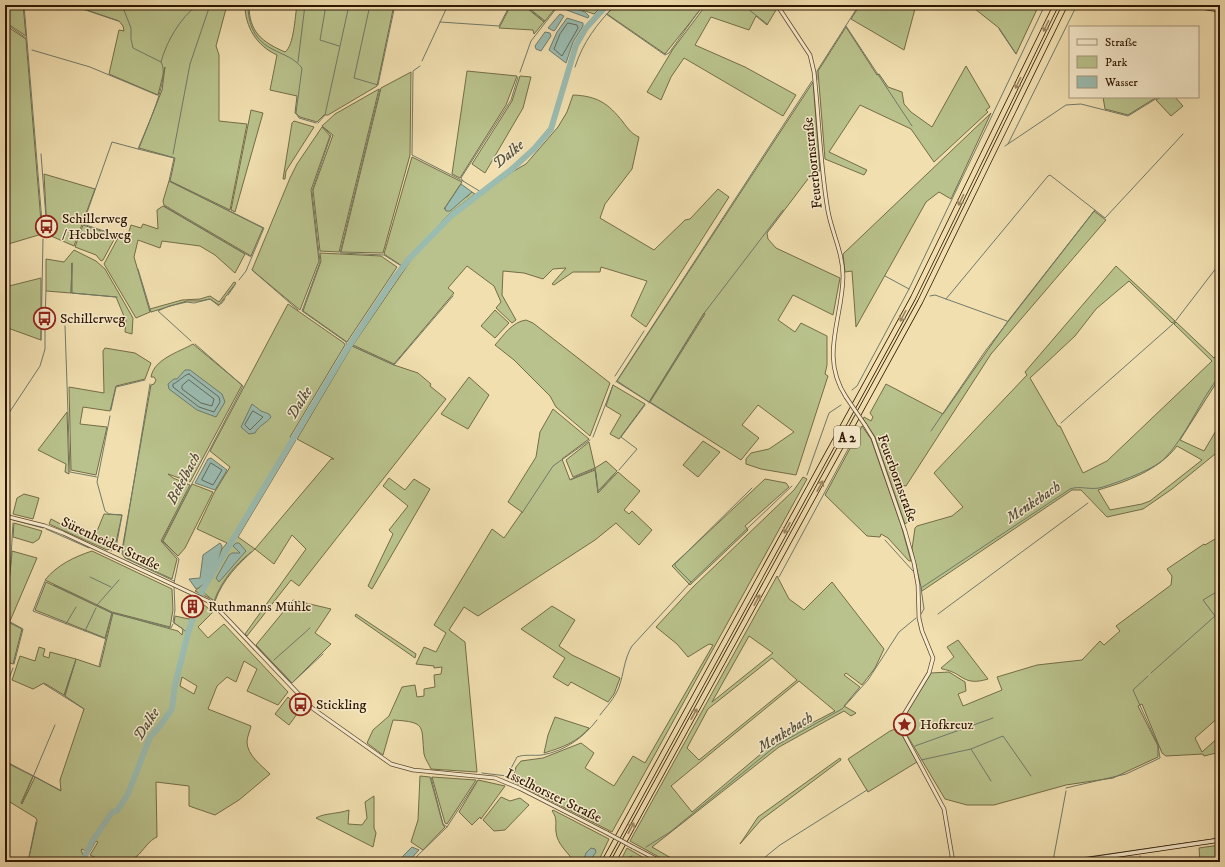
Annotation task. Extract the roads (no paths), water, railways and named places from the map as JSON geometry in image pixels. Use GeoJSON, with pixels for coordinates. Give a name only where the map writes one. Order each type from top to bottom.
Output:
{"type":"FeatureCollection","features":[{"type":"Feature","properties":{"kind":"highway","name":"A 2"},"geometry":{"type":"LineString","coordinates":[[604,862],[913,298],[1056,5]]}},
{"type":"Feature","properties":{"kind":"highway","name":"A 2"},"geometry":{"type":"LineString","coordinates":[[613,862],[920,302],[1066,5]]}},
{"type":"Feature","properties":{"kind":"main road"},"geometry":{"type":"LineString","coordinates":[[1189,5],[1220,10]]}},
{"type":"Feature","properties":{"kind":"main road"},"geometry":{"type":"LineString","coordinates":[[1071,862],[1220,840]]}},
{"type":"Feature","properties":{"kind":"street","name":"Feuerbornstraße"},"geometry":{"type":"LineString","coordinates":[[777,5],[810,55],[814,72],[828,212],[840,253],[843,275],[832,346],[838,384],[873,438],[905,531],[917,575],[918,608],[922,631],[933,658],[929,673],[900,721],[900,727],[944,809],[952,862]]}},
{"type":"Feature","properties":{"kind":"street","name":"Sürenheider Straße"},"geometry":{"type":"LineString","coordinates":[[5,516],[45,526],[63,533],[206,599]]}},
{"type":"Feature","properties":{"kind":"street","name":"Isselhorster Straße"},"geometry":{"type":"LineString","coordinates":[[206,599],[215,606],[312,708],[391,764],[414,770],[495,778],[519,788],[662,862]]}},
{"type":"Feature","properties":{"kind":"water"},"geometry":{"type":"Polygon","coordinates":[[[566,6],[585,12],[589,16],[588,18],[564,9],[566,6]]]}},
{"type":"Feature","properties":{"kind":"water"},"geometry":{"type":"Polygon","coordinates":[[[560,14],[564,16],[555,30],[554,31],[548,28],[560,14]]]}},
{"type":"Feature","properties":{"kind":"water"},"geometry":{"type":"Polygon","coordinates":[[[567,18],[583,23],[583,26],[573,42],[566,63],[549,50],[557,32],[567,18]]]}},
{"type":"Feature","properties":{"kind":"water"},"geometry":{"type":"Polygon","coordinates":[[[545,32],[550,33],[551,36],[541,51],[536,49],[535,46],[545,32]]]}},
{"type":"Feature","properties":{"kind":"water"},"geometry":{"type":"Polygon","coordinates":[[[461,184],[472,192],[450,211],[446,211],[445,208],[461,184]]]}},
{"type":"Feature","properties":{"kind":"water"},"geometry":{"type":"Polygon","coordinates":[[[185,370],[190,370],[222,394],[225,402],[216,417],[197,410],[169,389],[168,384],[174,379],[177,379],[185,370]]]}},
{"type":"Feature","properties":{"kind":"water"},"geometry":{"type":"Polygon","coordinates":[[[252,404],[261,411],[269,414],[271,417],[258,428],[255,433],[249,434],[241,427],[252,404]]]}},
{"type":"Feature","properties":{"kind":"water"},"geometry":{"type":"Polygon","coordinates":[[[211,458],[227,470],[215,490],[195,483],[208,459],[211,458]]]}},
{"type":"Feature","properties":{"kind":"water"},"geometry":{"type":"Polygon","coordinates":[[[220,543],[222,546],[221,551],[213,570],[205,582],[196,589],[189,579],[200,578],[203,555],[220,543]]]}},
{"type":"Feature","properties":{"kind":"water"},"geometry":{"type":"Polygon","coordinates":[[[236,543],[239,543],[246,551],[219,582],[216,578],[229,555],[232,553],[240,553],[233,546],[236,543]]]}},
{"type":"Feature","properties":{"kind":"water"},"geometry":{"type":"Polygon","coordinates":[[[412,847],[419,850],[408,862],[397,862],[412,847]]]}},
{"type":"Feature","properties":{"kind":"water"},"geometry":{"type":"Polygon","coordinates":[[[591,848],[595,849],[596,852],[589,862],[583,862],[586,853],[591,848]]]}},
{"type":"Feature","properties":{"kind":"waterway"},"geometry":{"type":"LineString","coordinates":[[24,5],[43,234]]}},
{"type":"Feature","properties":{"kind":"waterway"},"geometry":{"type":"LineString","coordinates":[[71,5],[118,21]]}},
{"type":"Feature","properties":{"kind":"waterway"},"geometry":{"type":"LineString","coordinates":[[122,5],[131,28],[133,48],[161,62]]}},
{"type":"Feature","properties":{"kind":"waterway"},"geometry":{"type":"LineString","coordinates":[[197,5],[180,23],[167,46],[161,62],[163,80],[160,92],[138,149],[174,158],[169,181],[264,228],[246,271],[239,280]]}},
{"type":"Feature","properties":{"kind":"waterway"},"geometry":{"type":"LineString","coordinates":[[173,154],[190,64],[210,5]]}},
{"type":"Feature","properties":{"kind":"waterway","name":"Bekelbach"},"geometry":{"type":"LineString","coordinates":[[248,5],[249,19],[257,37],[267,46],[293,59],[302,68],[296,113],[299,118],[316,123]]}},
{"type":"Feature","properties":{"kind":"waterway"},"geometry":{"type":"LineString","coordinates":[[298,62],[305,5]]}},
{"type":"Feature","properties":{"kind":"waterway"},"geometry":{"type":"LineString","coordinates":[[326,5],[320,40],[339,46]]}},
{"type":"Feature","properties":{"kind":"waterway"},"geometry":{"type":"LineString","coordinates":[[318,123],[325,115],[349,5]]}},
{"type":"Feature","properties":{"kind":"waterway"},"geometry":{"type":"LineString","coordinates":[[370,5],[354,78],[378,85],[395,5]]}},
{"type":"Feature","properties":{"kind":"waterway"},"geometry":{"type":"LineString","coordinates":[[422,61],[448,5]]}},
{"type":"Feature","properties":{"kind":"waterway"},"geometry":{"type":"LineString","coordinates":[[440,22],[499,26],[510,5]]}},
{"type":"Feature","properties":{"kind":"waterway"},"geometry":{"type":"LineString","coordinates":[[524,5],[545,22]]}},
{"type":"Feature","properties":{"kind":"waterway"},"geometry":{"type":"LineString","coordinates":[[520,72],[531,41],[559,5]]}},
{"type":"Feature","properties":{"kind":"waterway","name":"Dalke"},"geometry":{"type":"LineString","coordinates":[[83,862],[85,855],[96,836],[112,812],[117,811],[128,794],[150,737],[172,709],[175,685],[188,633],[202,591],[347,349],[395,277],[409,259],[451,216],[512,169],[534,149],[551,129],[576,45],[586,28],[607,5]]}},
{"type":"Feature","properties":{"kind":"waterway"},"geometry":{"type":"LineString","coordinates":[[575,67],[586,41],[602,19],[615,5]]}},
{"type":"Feature","properties":{"kind":"waterway"},"geometry":{"type":"LineString","coordinates":[[606,14],[665,55],[669,53],[698,12],[705,5]]}},
{"type":"Feature","properties":{"kind":"waterway"},"geometry":{"type":"LineString","coordinates":[[743,5],[767,24]]}},
{"type":"Feature","properties":{"kind":"waterway"},"geometry":{"type":"LineString","coordinates":[[817,80],[817,71],[859,5]]}},
{"type":"Feature","properties":{"kind":"waterway"},"geometry":{"type":"LineString","coordinates":[[852,390],[857,386],[909,289],[1045,5]]}},
{"type":"Feature","properties":{"kind":"waterway"},"geometry":{"type":"LineString","coordinates":[[1008,144],[1077,5]]}},
{"type":"Feature","properties":{"kind":"waterway"},"geometry":{"type":"LineString","coordinates":[[5,23],[26,38]]}},
{"type":"Feature","properties":{"kind":"waterway"},"geometry":{"type":"LineString","coordinates":[[846,26],[912,126]]}},
{"type":"Feature","properties":{"kind":"waterway"},"geometry":{"type":"LineString","coordinates":[[999,29],[1016,54]]}},
{"type":"Feature","properties":{"kind":"waterway"},"geometry":{"type":"LineString","coordinates":[[32,50],[90,67],[157,95]]}},
{"type":"Feature","properties":{"kind":"waterway"},"geometry":{"type":"LineString","coordinates":[[420,66],[413,71],[412,155],[463,181]]}},
{"type":"Feature","properties":{"kind":"waterway"},"geometry":{"type":"LineString","coordinates":[[481,192],[463,181],[461,178],[511,100],[518,77]]}},
{"type":"Feature","properties":{"kind":"waterway"},"geometry":{"type":"LineString","coordinates":[[616,382],[812,81]]}},
{"type":"Feature","properties":{"kind":"waterway"},"geometry":{"type":"LineString","coordinates":[[380,89],[340,253],[384,255],[403,267]]}},
{"type":"Feature","properties":{"kind":"waterway"},"geometry":{"type":"LineString","coordinates":[[1005,146],[1066,105],[1081,104],[1128,116],[1157,98]]}},
{"type":"Feature","properties":{"kind":"waterway","name":"Bekelbach"},"geometry":{"type":"LineString","coordinates":[[322,126],[331,135],[312,191],[320,262],[302,311],[346,342],[347,349]]}},
{"type":"Feature","properties":{"kind":"waterway"},"geometry":{"type":"LineString","coordinates":[[946,299],[1048,176],[1050,175],[1105,218],[1183,134]]}},
{"type":"Feature","properties":{"kind":"waterway"},"geometry":{"type":"LineString","coordinates":[[116,235],[83,224],[112,142],[138,149]]}},
{"type":"Feature","properties":{"kind":"waterway"},"geometry":{"type":"LineString","coordinates":[[41,154],[47,231],[51,236]]}},
{"type":"Feature","properties":{"kind":"waterway"},"geometry":{"type":"LineString","coordinates":[[164,206],[251,257]]}},
{"type":"Feature","properties":{"kind":"waterway"},"geometry":{"type":"LineString","coordinates":[[649,403],[705,312],[783,210]]}},
{"type":"Feature","properties":{"kind":"waterway"},"geometry":{"type":"LineString","coordinates":[[931,431],[986,350],[1095,210]]}},
{"type":"Feature","properties":{"kind":"waterway"},"geometry":{"type":"LineString","coordinates":[[41,340],[43,239]]}},
{"type":"Feature","properties":{"kind":"waterway"},"geometry":{"type":"LineString","coordinates":[[72,263],[71,293],[117,297]]}},
{"type":"Feature","properties":{"kind":"waterway"},"geometry":{"type":"LineString","coordinates":[[1061,423],[1174,323],[1220,263]]}},
{"type":"Feature","properties":{"kind":"waterway"},"geometry":{"type":"LineString","coordinates":[[138,269],[151,312]]}},
{"type":"Feature","properties":{"kind":"waterway"},"geometry":{"type":"LineString","coordinates":[[252,270],[298,310]]}},
{"type":"Feature","properties":{"kind":"waterway"},"geometry":{"type":"LineString","coordinates":[[885,276],[909,289]]}},
{"type":"Feature","properties":{"kind":"waterway","name":"Bekelbach"},"geometry":{"type":"LineString","coordinates":[[228,295],[235,285]]}},
{"type":"Feature","properties":{"kind":"waterway"},"geometry":{"type":"LineString","coordinates":[[45,317],[46,291]]}},
{"type":"Feature","properties":{"kind":"waterway"},"geometry":{"type":"LineString","coordinates":[[930,296],[935,295],[1007,321]]}},
{"type":"Feature","properties":{"kind":"waterway"},"geometry":{"type":"LineString","coordinates":[[350,345],[394,365],[453,296]]}},
{"type":"Feature","properties":{"kind":"waterway","name":"Bekelbach"},"geometry":{"type":"LineString","coordinates":[[191,341],[158,311],[169,306],[187,302],[194,303],[210,299],[219,306]]}},
{"type":"Feature","properties":{"kind":"waterway","name":"Bekelbach"},"geometry":{"type":"LineString","coordinates":[[221,304],[225,299]]}},
{"type":"Feature","properties":{"kind":"waterway"},"geometry":{"type":"LineString","coordinates":[[5,419],[40,366],[45,349],[45,324]]}},
{"type":"Feature","properties":{"kind":"waterway"},"geometry":{"type":"LineString","coordinates":[[65,326],[70,472],[97,477]]}},
{"type":"Feature","properties":{"kind":"waterway"},"geometry":{"type":"LineString","coordinates":[[615,376],[644,331]]}},
{"type":"Feature","properties":{"kind":"waterway","name":"Bekelbach"},"geometry":{"type":"LineString","coordinates":[[174,583],[179,559],[162,541],[243,386],[195,344]]}},
{"type":"Feature","properties":{"kind":"waterway","name":"Menkebach"},"geometry":{"type":"LineString","coordinates":[[921,614],[924,609],[921,588],[1070,489],[1103,487],[1135,475],[1159,463],[1172,450],[1179,440],[1220,375]]}},
{"type":"Feature","properties":{"kind":"waterway"},"geometry":{"type":"LineString","coordinates":[[111,410],[116,387],[145,380]]}},
{"type":"Feature","properties":{"kind":"waterway"},"geometry":{"type":"LineString","coordinates":[[617,382],[700,434]]}},
{"type":"Feature","properties":{"kind":"waterway"},"geometry":{"type":"LineString","coordinates":[[150,384],[122,554],[125,558],[174,581]]}},
{"type":"Feature","properties":{"kind":"waterway"},"geometry":{"type":"LineString","coordinates":[[593,437],[613,385]]}},
{"type":"Feature","properties":{"kind":"waterway"},"geometry":{"type":"LineString","coordinates":[[619,470],[637,449],[621,437],[645,405]]}},
{"type":"Feature","properties":{"kind":"waterway"},"geometry":{"type":"LineString","coordinates":[[807,475],[829,413],[841,405]]}},
{"type":"Feature","properties":{"kind":"waterway"},"geometry":{"type":"LineString","coordinates":[[110,416],[97,482],[105,511],[109,514],[122,515],[116,548],[111,551]]}},
{"type":"Feature","properties":{"kind":"waterway"},"geometry":{"type":"LineString","coordinates":[[779,577],[860,427]]}},
{"type":"Feature","properties":{"kind":"waterway"},"geometry":{"type":"LineString","coordinates":[[522,513],[553,466],[590,440]]}},
{"type":"Feature","properties":{"kind":"waterway"},"geometry":{"type":"LineString","coordinates":[[571,479],[595,469]]}},
{"type":"Feature","properties":{"kind":"waterway"},"geometry":{"type":"LineString","coordinates":[[596,473],[598,493],[617,471]]}},
{"type":"Feature","properties":{"kind":"waterway"},"geometry":{"type":"LineString","coordinates":[[600,715],[613,699],[617,691],[621,682],[627,656],[632,646],[691,582],[792,486]]}},
{"type":"Feature","properties":{"kind":"waterway"},"geometry":{"type":"LineString","coordinates":[[691,582],[675,566],[675,564],[752,488]]}},
{"type":"Feature","properties":{"kind":"waterway"},"geometry":{"type":"LineString","coordinates":[[938,614],[1088,503]]}},
{"type":"Feature","properties":{"kind":"waterway"},"geometry":{"type":"LineString","coordinates":[[5,518],[9,519]]}},
{"type":"Feature","properties":{"kind":"waterway"},"geometry":{"type":"LineString","coordinates":[[13,520],[43,528]]}},
{"type":"Feature","properties":{"kind":"waterway"},"geometry":{"type":"LineString","coordinates":[[5,596],[10,574],[13,523]]}},
{"type":"Feature","properties":{"kind":"waterway"},"geometry":{"type":"LineString","coordinates":[[46,529],[89,548]]}},
{"type":"Feature","properties":{"kind":"waterway"},"geometry":{"type":"LineString","coordinates":[[885,540],[913,571]]}},
{"type":"Feature","properties":{"kind":"waterway"},"geometry":{"type":"LineString","coordinates":[[214,601],[229,574],[251,552]]}},
{"type":"Feature","properties":{"kind":"waterway"},"geometry":{"type":"LineString","coordinates":[[90,577],[111,587]]}},
{"type":"Feature","properties":{"kind":"waterway"},"geometry":{"type":"LineString","coordinates":[[97,605],[119,580]]}},
{"type":"Feature","properties":{"kind":"waterway"},"geometry":{"type":"LineString","coordinates":[[45,581],[33,611],[106,639]]}},
{"type":"Feature","properties":{"kind":"waterway"},"geometry":{"type":"LineString","coordinates":[[54,585],[112,613],[171,628],[173,624]]}},
{"type":"Feature","properties":{"kind":"waterway","name":"Bekelbach"},"geometry":{"type":"LineString","coordinates":[[174,586],[175,610],[173,622],[188,633]]}},
{"type":"Feature","properties":{"kind":"waterway"},"geometry":{"type":"LineString","coordinates":[[1151,673],[1215,616],[1203,600],[1220,590]]}},
{"type":"Feature","properties":{"kind":"waterway"},"geometry":{"type":"LineString","coordinates":[[202,591],[222,608]]}},
{"type":"Feature","properties":{"kind":"waterway"},"geometry":{"type":"LineString","coordinates":[[66,624],[76,607]]}},
{"type":"Feature","properties":{"kind":"waterway"},"geometry":{"type":"LineString","coordinates":[[85,631],[96,608]]}},
{"type":"Feature","properties":{"kind":"waterway"},"geometry":{"type":"LineString","coordinates":[[99,666],[112,613]]}},
{"type":"Feature","properties":{"kind":"waterway","name":"Menkebach"},"geometry":{"type":"LineString","coordinates":[[646,847],[670,832],[777,745],[842,709],[868,680],[899,632],[916,618]]}},
{"type":"Feature","properties":{"kind":"waterway"},"geometry":{"type":"LineString","coordinates":[[5,619],[23,629],[14,664]]}},
{"type":"Feature","properties":{"kind":"waterway"},"geometry":{"type":"LineString","coordinates":[[274,660],[310,628]]}},
{"type":"Feature","properties":{"kind":"waterway"},"geometry":{"type":"LineString","coordinates":[[256,646],[292,683],[323,654]]}},
{"type":"Feature","properties":{"kind":"waterway"},"geometry":{"type":"LineString","coordinates":[[64,696],[75,663]]}},
{"type":"Feature","properties":{"kind":"waterway"},"geometry":{"type":"LineString","coordinates":[[5,689],[13,668]]}},
{"type":"Feature","properties":{"kind":"waterway"},"geometry":{"type":"LineString","coordinates":[[1066,788],[1126,774],[1160,758],[1158,745],[1133,690],[1148,676]]}},
{"type":"Feature","properties":{"kind":"waterway"},"geometry":{"type":"LineString","coordinates":[[44,684],[84,709]]}},
{"type":"Feature","properties":{"kind":"waterway"},"geometry":{"type":"LineString","coordinates":[[915,746],[993,718]]}},
{"type":"Feature","properties":{"kind":"waterway"},"geometry":{"type":"LineString","coordinates":[[482,773],[507,776],[517,757],[542,755],[566,747],[580,738],[597,720]]}},
{"type":"Feature","properties":{"kind":"waterway"},"geometry":{"type":"LineString","coordinates":[[22,803],[55,725]]}},
{"type":"Feature","properties":{"kind":"waterway"},"geometry":{"type":"LineString","coordinates":[[921,760],[971,749],[1003,736],[1031,776]]}},
{"type":"Feature","properties":{"kind":"waterway"},"geometry":{"type":"LineString","coordinates":[[971,749],[991,781]]}},
{"type":"Feature","properties":{"kind":"waterway"},"geometry":{"type":"LineString","coordinates":[[7,762],[60,790]]}},
{"type":"Feature","properties":{"kind":"waterway"},"geometry":{"type":"LineString","coordinates":[[431,777],[443,824],[447,827]]}},
{"type":"Feature","properties":{"kind":"waterway"},"geometry":{"type":"LineString","coordinates":[[411,862],[447,827],[477,781]]}},
{"type":"Feature","properties":{"kind":"waterway"},"geometry":{"type":"LineString","coordinates":[[759,862],[780,845],[867,790]]}},
{"type":"Feature","properties":{"kind":"waterway"},"geometry":{"type":"LineString","coordinates":[[1053,861],[1066,791]]}},
{"type":"Feature","properties":{"kind":"waterway"},"geometry":{"type":"LineString","coordinates":[[28,862],[36,822]]}},
{"type":"Feature","properties":{"kind":"waterway"},"geometry":{"type":"LineString","coordinates":[[1053,862],[1220,838]]}},
{"type":"Feature","properties":{"kind":"waterway","name":"Menkebach"},"geometry":{"type":"LineString","coordinates":[[622,860],[632,856]]}},
{"type":"Feature","properties":{"kind":"waterway"},"geometry":{"type":"LineString","coordinates":[[1138,862],[1140,856]]}},
{"type":"Feature","properties":{"kind":"waterway"},"geometry":{"type":"LineString","coordinates":[[483,858],[486,862]]}},
{"type":"Feature","properties":{"kind":"place","name":"Schillerweg / Hebbelweg"},"geometry":{"type":"Point","coordinates":[46,226]}},
{"type":"Feature","properties":{"kind":"place","name":"Schillerweg"},"geometry":{"type":"Point","coordinates":[45,318]}},
{"type":"Feature","properties":{"kind":"place","name":"Ruthmanns Mühle"},"geometry":{"type":"Point","coordinates":[193,606]}},
{"type":"Feature","properties":{"kind":"place","name":"Stickling"},"geometry":{"type":"Point","coordinates":[301,704]}},
{"type":"Feature","properties":{"kind":"place","name":"Hofkreuz"},"geometry":{"type":"Point","coordinates":[905,724]}}]}
